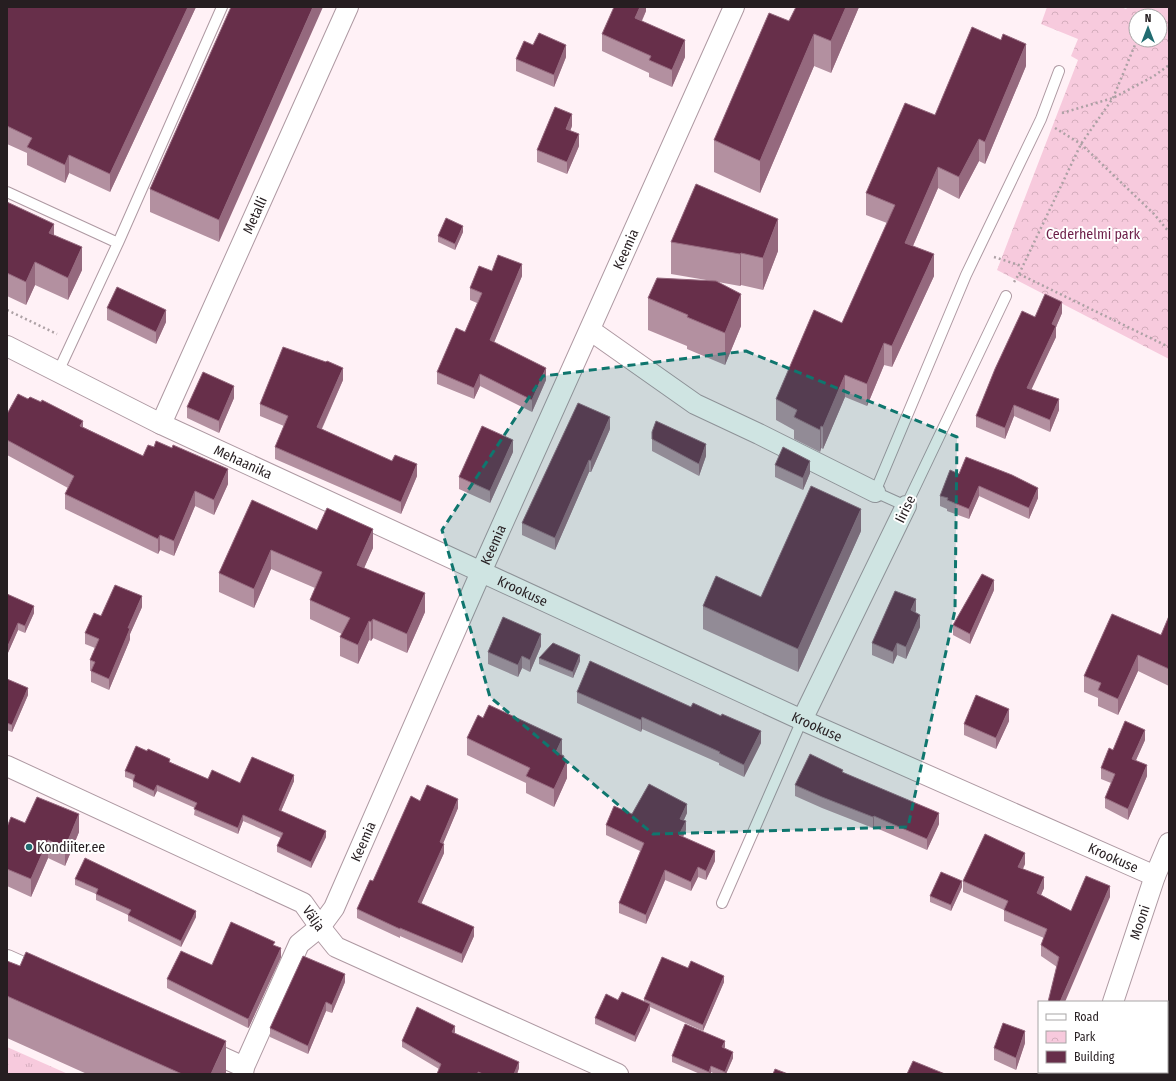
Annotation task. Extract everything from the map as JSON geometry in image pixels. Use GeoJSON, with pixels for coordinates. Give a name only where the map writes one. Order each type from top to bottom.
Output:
{"type":"FeatureCollection","features":[{"type":"Feature","properties":{"kind":"street","name":"Metalli"},"geometry":{"type":"LineString","coordinates":[[161,424],[348,7]]}},
{"type":"Feature","properties":{"kind":"street","name":"Keemia"},"geometry":{"type":"LineString","coordinates":[[244,1070],[299,944],[320,927],[334,908],[481,572],[734,7]]}},
{"type":"Feature","properties":{"kind":"street"},"geometry":{"type":"LineString","coordinates":[[590,330],[695,404],[875,492]]}},
{"type":"Feature","properties":{"kind":"street","name":"Mehaanika"},"geometry":{"type":"LineString","coordinates":[[7,346],[161,424],[481,572]]}},
{"type":"Feature","properties":{"kind":"street","name":"Iirise"},"geometry":{"type":"LineString","coordinates":[[802,720],[906,506]]}},
{"type":"Feature","properties":{"kind":"street","name":"Krookuse"},"geometry":{"type":"LineString","coordinates":[[481,572],[802,720],[1155,876]]}},
{"type":"Feature","properties":{"kind":"street","name":"Välja"},"geometry":{"type":"LineString","coordinates":[[7,766],[303,903],[336,947],[618,1074]]}},
{"type":"Feature","properties":{"kind":"street","name":"Mooni"},"geometry":{"type":"LineString","coordinates":[[1113,1001],[1155,876],[1169,843]]}},
{"type":"Feature","properties":{"kind":"street"},"geometry":{"type":"LineString","coordinates":[[7,960],[50,980]]}},
{"type":"Feature","properties":{"kind":"street"},"geometry":{"type":"LineString","coordinates":[[186,1041],[244,1070]]}},
{"type":"Feature","properties":{"kind":"lane"},"geometry":{"type":"LineString","coordinates":[[58,372],[118,243],[222,7]]}},
{"type":"Feature","properties":{"kind":"lane"},"geometry":{"type":"LineString","coordinates":[[906,506],[875,492],[963,282],[1041,120],[1059,71]]}},
{"type":"Feature","properties":{"kind":"lane"},"geometry":{"type":"LineString","coordinates":[[7,192],[118,243]]}},
{"type":"Feature","properties":{"kind":"lane","name":"Iirise"},"geometry":{"type":"LineString","coordinates":[[906,506],[1006,296]]}},
{"type":"Feature","properties":{"kind":"lane"},"geometry":{"type":"LineString","coordinates":[[722,903],[802,720]]}},
{"type":"Feature","properties":{"kind":"path"},"geometry":{"type":"LineString","coordinates":[[1006,296],[1019,274],[1081,144],[1113,98],[1134,48]]}},
{"type":"Feature","properties":{"kind":"path"},"geometry":{"type":"LineString","coordinates":[[1041,120],[1113,98],[1154,76],[1169,65]]}},
{"type":"Feature","properties":{"kind":"path"},"geometry":{"type":"LineString","coordinates":[[1041,120],[1081,144],[1154,214],[1169,232]]}},
{"type":"Feature","properties":{"kind":"path"},"geometry":{"type":"LineString","coordinates":[[977,252],[1022,266]]}},
{"type":"Feature","properties":{"kind":"path"},"geometry":{"type":"LineString","coordinates":[[1019,274],[1169,347]]}},
{"type":"Feature","properties":{"kind":"path"},"geometry":{"type":"LineString","coordinates":[[7,310],[72,342]]}},
{"type":"Feature","properties":{"kind":"highlighted area"},"geometry":{"type":"Polygon","coordinates":[[[746,351],[957,437],[955,610],[908,827],[653,834],[490,697],[442,530],[543,376],[746,351]]]}},
{"type":"Feature","properties":{"kind":"green space","name":"Cederhelmi park"},"geometry":{"type":"Polygon","coordinates":[[[1047,7],[1121,7],[1126,9],[1128,7],[1169,7],[1169,359],[997,270],[1078,60],[1071,56],[1078,39],[1041,24],[1047,7]]]}},
{"type":"Feature","properties":{"kind":"green space"},"geometry":{"type":"Polygon","coordinates":[[[7,1047],[68,1074],[7,1073],[7,1047]]]}},
{"type":"Feature","properties":{"kind":"building"},"geometry":{"type":"Polygon","coordinates":[[[7,7],[188,7],[110,174],[69,155],[65,165],[27,147],[32,138],[7,126],[7,7]]]}},
{"type":"Feature","properties":{"kind":"building"},"geometry":{"type":"Polygon","coordinates":[[[231,7],[313,7],[219,220],[150,189],[231,7]]]}},
{"type":"Feature","properties":{"kind":"building"},"geometry":{"type":"Polygon","coordinates":[[[614,7],[640,7],[635,18],[685,40],[672,70],[649,60],[651,56],[602,34],[614,7]]]}},
{"type":"Feature","properties":{"kind":"building"},"geometry":{"type":"Polygon","coordinates":[[[796,7],[846,7],[831,41],[814,34],[760,161],[714,140],[769,13],[789,21],[796,7]]]}},
{"type":"Feature","properties":{"kind":"building"},"geometry":{"type":"Polygon","coordinates":[[[972,27],[1001,40],[1003,34],[1026,44],[985,142],[979,139],[959,177],[938,167],[905,243],[934,254],[892,346],[884,343],[867,384],[845,375],[823,427],[821,426],[820,430],[794,417],[797,410],[776,399],[814,310],[842,323],[895,205],[866,193],[905,103],[935,115],[972,27]]]}},
{"type":"Feature","properties":{"kind":"building"},"geometry":{"type":"Polygon","coordinates":[[[539,33],[566,45],[554,75],[516,59],[524,41],[533,45],[539,33]]]}},
{"type":"Feature","properties":{"kind":"building"},"geometry":{"type":"Polygon","coordinates":[[[555,107],[572,114],[566,129],[579,134],[567,162],[537,150],[555,107]]]}},
{"type":"Feature","properties":{"kind":"building"},"geometry":{"type":"Polygon","coordinates":[[[696,184],[778,219],[763,258],[671,242],[696,184]]]}},
{"type":"Feature","properties":{"kind":"building"},"geometry":{"type":"Polygon","coordinates":[[[7,202],[54,224],[49,233],[82,247],[68,278],[35,262],[26,282],[7,273],[7,202]]]}},
{"type":"Feature","properties":{"kind":"building"},"geometry":{"type":"Polygon","coordinates":[[[446,218],[463,226],[455,244],[438,236],[446,218]]]}},
{"type":"Feature","properties":{"kind":"building"},"geometry":{"type":"Polygon","coordinates":[[[498,255],[522,264],[490,340],[546,368],[532,400],[480,374],[474,388],[437,372],[456,328],[465,332],[482,293],[470,288],[479,266],[492,271],[498,255]]]}},
{"type":"Feature","properties":{"kind":"building"},"geometry":{"type":"Polygon","coordinates":[[[657,278],[716,281],[741,294],[725,333],[648,298],[657,278]]]}},
{"type":"Feature","properties":{"kind":"building"},"geometry":{"type":"Polygon","coordinates":[[[117,287],[166,310],[156,332],[107,308],[117,287]]]}},
{"type":"Feature","properties":{"kind":"building"},"geometry":{"type":"Polygon","coordinates":[[[1045,294],[1062,302],[1052,324],[1056,326],[1027,388],[1059,399],[1050,420],[1014,405],[1005,428],[976,416],[995,369],[1022,311],[1035,317],[1045,294]]]}},
{"type":"Feature","properties":{"kind":"building"},"geometry":{"type":"Polygon","coordinates":[[[283,347],[326,362],[327,361],[343,368],[317,427],[392,461],[395,455],[417,464],[401,502],[275,447],[288,416],[260,404],[283,347]]]}},
{"type":"Feature","properties":{"kind":"building"},"geometry":{"type":"Polygon","coordinates":[[[203,372],[234,386],[219,421],[187,407],[203,372]]]}},
{"type":"Feature","properties":{"kind":"building"},"geometry":{"type":"Polygon","coordinates":[[[18,394],[28,399],[30,397],[41,402],[42,400],[83,421],[80,426],[143,456],[148,445],[154,447],[156,441],[172,448],[173,445],[228,469],[214,500],[195,491],[174,541],[160,535],[158,539],[65,494],[74,476],[7,440],[7,414],[18,394]]]}},
{"type":"Feature","properties":{"kind":"building"},"geometry":{"type":"Polygon","coordinates":[[[578,403],[610,417],[591,461],[589,460],[555,538],[522,523],[578,403]]]}},
{"type":"Feature","properties":{"kind":"building"},"geometry":{"type":"Polygon","coordinates":[[[656,421],[706,444],[699,464],[652,439],[652,432],[656,421]]]}},
{"type":"Feature","properties":{"kind":"building"},"geometry":{"type":"Polygon","coordinates":[[[482,426],[513,440],[490,491],[459,477],[482,426]]]}},
{"type":"Feature","properties":{"kind":"building"},"geometry":{"type":"Polygon","coordinates":[[[783,447],[810,461],[803,478],[775,465],[783,447]]]}},
{"type":"Feature","properties":{"kind":"building"},"geometry":{"type":"Polygon","coordinates":[[[966,457],[1012,475],[1038,488],[1029,508],[979,486],[969,509],[947,500],[948,498],[940,496],[950,470],[959,474],[966,457]]]}},
{"type":"Feature","properties":{"kind":"building"},"geometry":{"type":"Polygon","coordinates":[[[811,486],[861,509],[798,649],[703,606],[716,576],[761,597],[811,486]]]}},
{"type":"Feature","properties":{"kind":"building"},"geometry":{"type":"Polygon","coordinates":[[[252,500],[317,530],[327,508],[373,529],[357,565],[425,593],[407,634],[373,619],[371,622],[369,621],[358,645],[340,637],[350,618],[310,600],[322,572],[271,550],[254,589],[219,573],[252,500]]]}},
{"type":"Feature","properties":{"kind":"building"},"geometry":{"type":"Polygon","coordinates":[[[982,574],[994,580],[970,634],[953,625],[982,574]]]}},
{"type":"Feature","properties":{"kind":"building"},"geometry":{"type":"Polygon","coordinates":[[[115,585],[142,596],[109,679],[91,671],[95,662],[90,660],[99,639],[85,633],[94,613],[101,616],[115,585]]]}},
{"type":"Feature","properties":{"kind":"building"},"geometry":{"type":"Polygon","coordinates":[[[895,591],[916,599],[911,610],[920,615],[906,647],[897,643],[893,652],[872,643],[895,591]]]}},
{"type":"Feature","properties":{"kind":"building"},"geometry":{"type":"Polygon","coordinates":[[[7,594],[34,606],[25,626],[18,623],[7,648],[7,594]]]}},
{"type":"Feature","properties":{"kind":"building"},"geometry":{"type":"Polygon","coordinates":[[[1112,614],[1161,635],[1169,616],[1169,669],[1138,655],[1118,699],[1098,690],[1101,683],[1084,676],[1112,614]]]}},
{"type":"Feature","properties":{"kind":"building"},"geometry":{"type":"Polygon","coordinates":[[[503,617],[541,634],[530,660],[522,656],[518,665],[488,652],[503,617]]]}},
{"type":"Feature","properties":{"kind":"building"},"geometry":{"type":"Polygon","coordinates":[[[553,643],[580,655],[573,672],[539,658],[553,643]]]}},
{"type":"Feature","properties":{"kind":"building"},"geometry":{"type":"Polygon","coordinates":[[[590,661],[691,707],[693,703],[721,716],[722,714],[761,731],[744,765],[719,753],[720,752],[642,717],[641,720],[577,692],[590,661]]]}},
{"type":"Feature","properties":{"kind":"building"},"geometry":{"type":"Polygon","coordinates":[[[7,679],[28,688],[12,725],[7,723],[7,679]]]}},
{"type":"Feature","properties":{"kind":"building"},"geometry":{"type":"Polygon","coordinates":[[[976,695],[1009,709],[996,738],[964,724],[976,695]]]}},
{"type":"Feature","properties":{"kind":"building"},"geometry":{"type":"Polygon","coordinates":[[[489,705],[562,739],[556,752],[564,756],[563,759],[567,761],[554,789],[526,776],[530,768],[467,738],[478,715],[483,718],[489,705]]]}},
{"type":"Feature","properties":{"kind":"building"},"geometry":{"type":"Polygon","coordinates":[[[1125,721],[1145,730],[1132,759],[1147,765],[1128,809],[1105,798],[1115,774],[1101,768],[1109,748],[1113,750],[1125,721]]]}},
{"type":"Feature","properties":{"kind":"building"},"geometry":{"type":"Polygon","coordinates":[[[136,746],[147,751],[148,749],[170,759],[169,762],[208,779],[212,770],[240,783],[252,757],[294,775],[279,810],[326,831],[311,862],[277,846],[283,833],[243,815],[238,828],[194,809],[197,803],[157,785],[154,791],[133,781],[135,775],[125,771],[136,746]]]}},
{"type":"Feature","properties":{"kind":"building"},"geometry":{"type":"Polygon","coordinates":[[[810,754],[843,770],[842,772],[939,813],[927,839],[874,816],[873,817],[822,797],[795,785],[810,754]]]}},
{"type":"Feature","properties":{"kind":"building"},"geometry":{"type":"Polygon","coordinates":[[[649,784],[687,804],[680,819],[686,821],[679,835],[715,851],[706,871],[698,867],[691,882],[665,870],[646,915],[619,903],[644,843],[606,825],[614,806],[632,814],[649,784]]]}},
{"type":"Feature","properties":{"kind":"building"},"geometry":{"type":"Polygon","coordinates":[[[427,785],[458,799],[440,842],[444,844],[418,902],[474,927],[462,954],[400,929],[357,909],[370,880],[373,881],[411,796],[420,801],[427,785]]]}},
{"type":"Feature","properties":{"kind":"building"},"geometry":{"type":"Polygon","coordinates":[[[37,797],[79,814],[65,848],[48,840],[31,879],[7,869],[7,827],[11,817],[25,823],[37,797]]]}},
{"type":"Feature","properties":{"kind":"building"},"geometry":{"type":"Polygon","coordinates":[[[985,834],[1025,853],[1018,867],[1044,877],[1037,893],[1071,911],[1086,876],[1110,886],[1060,1001],[1048,1001],[1059,957],[1041,945],[1047,929],[1004,910],[1008,901],[963,881],[985,834]]]}},
{"type":"Feature","properties":{"kind":"building"},"geometry":{"type":"Polygon","coordinates":[[[85,858],[196,911],[181,941],[128,915],[131,910],[96,894],[98,889],[75,879],[85,858]]]}},
{"type":"Feature","properties":{"kind":"building"},"geometry":{"type":"Polygon","coordinates":[[[941,872],[962,881],[951,905],[930,896],[941,872]]]}},
{"type":"Feature","properties":{"kind":"building"},"geometry":{"type":"Polygon","coordinates":[[[231,922],[275,942],[273,945],[281,948],[248,1019],[167,979],[181,951],[212,965],[231,922]]]}},
{"type":"Feature","properties":{"kind":"building"},"geometry":{"type":"Polygon","coordinates":[[[26,952],[226,1041],[211,1074],[182,1074],[7,996],[7,961],[20,966],[26,952]]]}},
{"type":"Feature","properties":{"kind":"building"},"geometry":{"type":"Polygon","coordinates":[[[303,956],[345,974],[332,1005],[326,1002],[308,1046],[270,1028],[303,956]]]}},
{"type":"Feature","properties":{"kind":"building"},"geometry":{"type":"Polygon","coordinates":[[[662,957],[688,968],[691,961],[724,976],[703,1025],[644,999],[662,957]]]}},
{"type":"Feature","properties":{"kind":"building"},"geometry":{"type":"Polygon","coordinates":[[[622,992],[650,1004],[635,1036],[595,1018],[606,994],[618,1000],[622,992]]]}},
{"type":"Feature","properties":{"kind":"building"},"geometry":{"type":"Polygon","coordinates":[[[1168,1002],[1169,1002],[1168,1038],[1168,1002]]]}},
{"type":"Feature","properties":{"kind":"building"},"geometry":{"type":"Polygon","coordinates":[[[417,1007],[455,1026],[452,1032],[519,1062],[514,1074],[483,1074],[478,1072],[478,1074],[437,1074],[441,1064],[402,1041],[417,1007]]]}},
{"type":"Feature","properties":{"kind":"building"},"geometry":{"type":"Polygon","coordinates":[[[1003,1023],[1025,1031],[1016,1058],[994,1048],[1003,1023]]]}},
{"type":"Feature","properties":{"kind":"building"},"geometry":{"type":"Polygon","coordinates":[[[685,1024],[725,1041],[722,1047],[733,1052],[725,1072],[711,1066],[709,1072],[672,1056],[685,1024]]]}},
{"type":"Feature","properties":{"kind":"building"},"geometry":{"type":"Polygon","coordinates":[[[913,1061],[945,1074],[907,1074],[913,1061]]]}},
{"type":"Feature","properties":{"kind":"building"},"geometry":{"type":"Polygon","coordinates":[[[775,1069],[788,1074],[773,1074],[775,1069]]]}},
{"type":"Feature","properties":{"kind":"place","name":"Kondiiter.ee"},"geometry":{"type":"Point","coordinates":[29,847]}}]}
